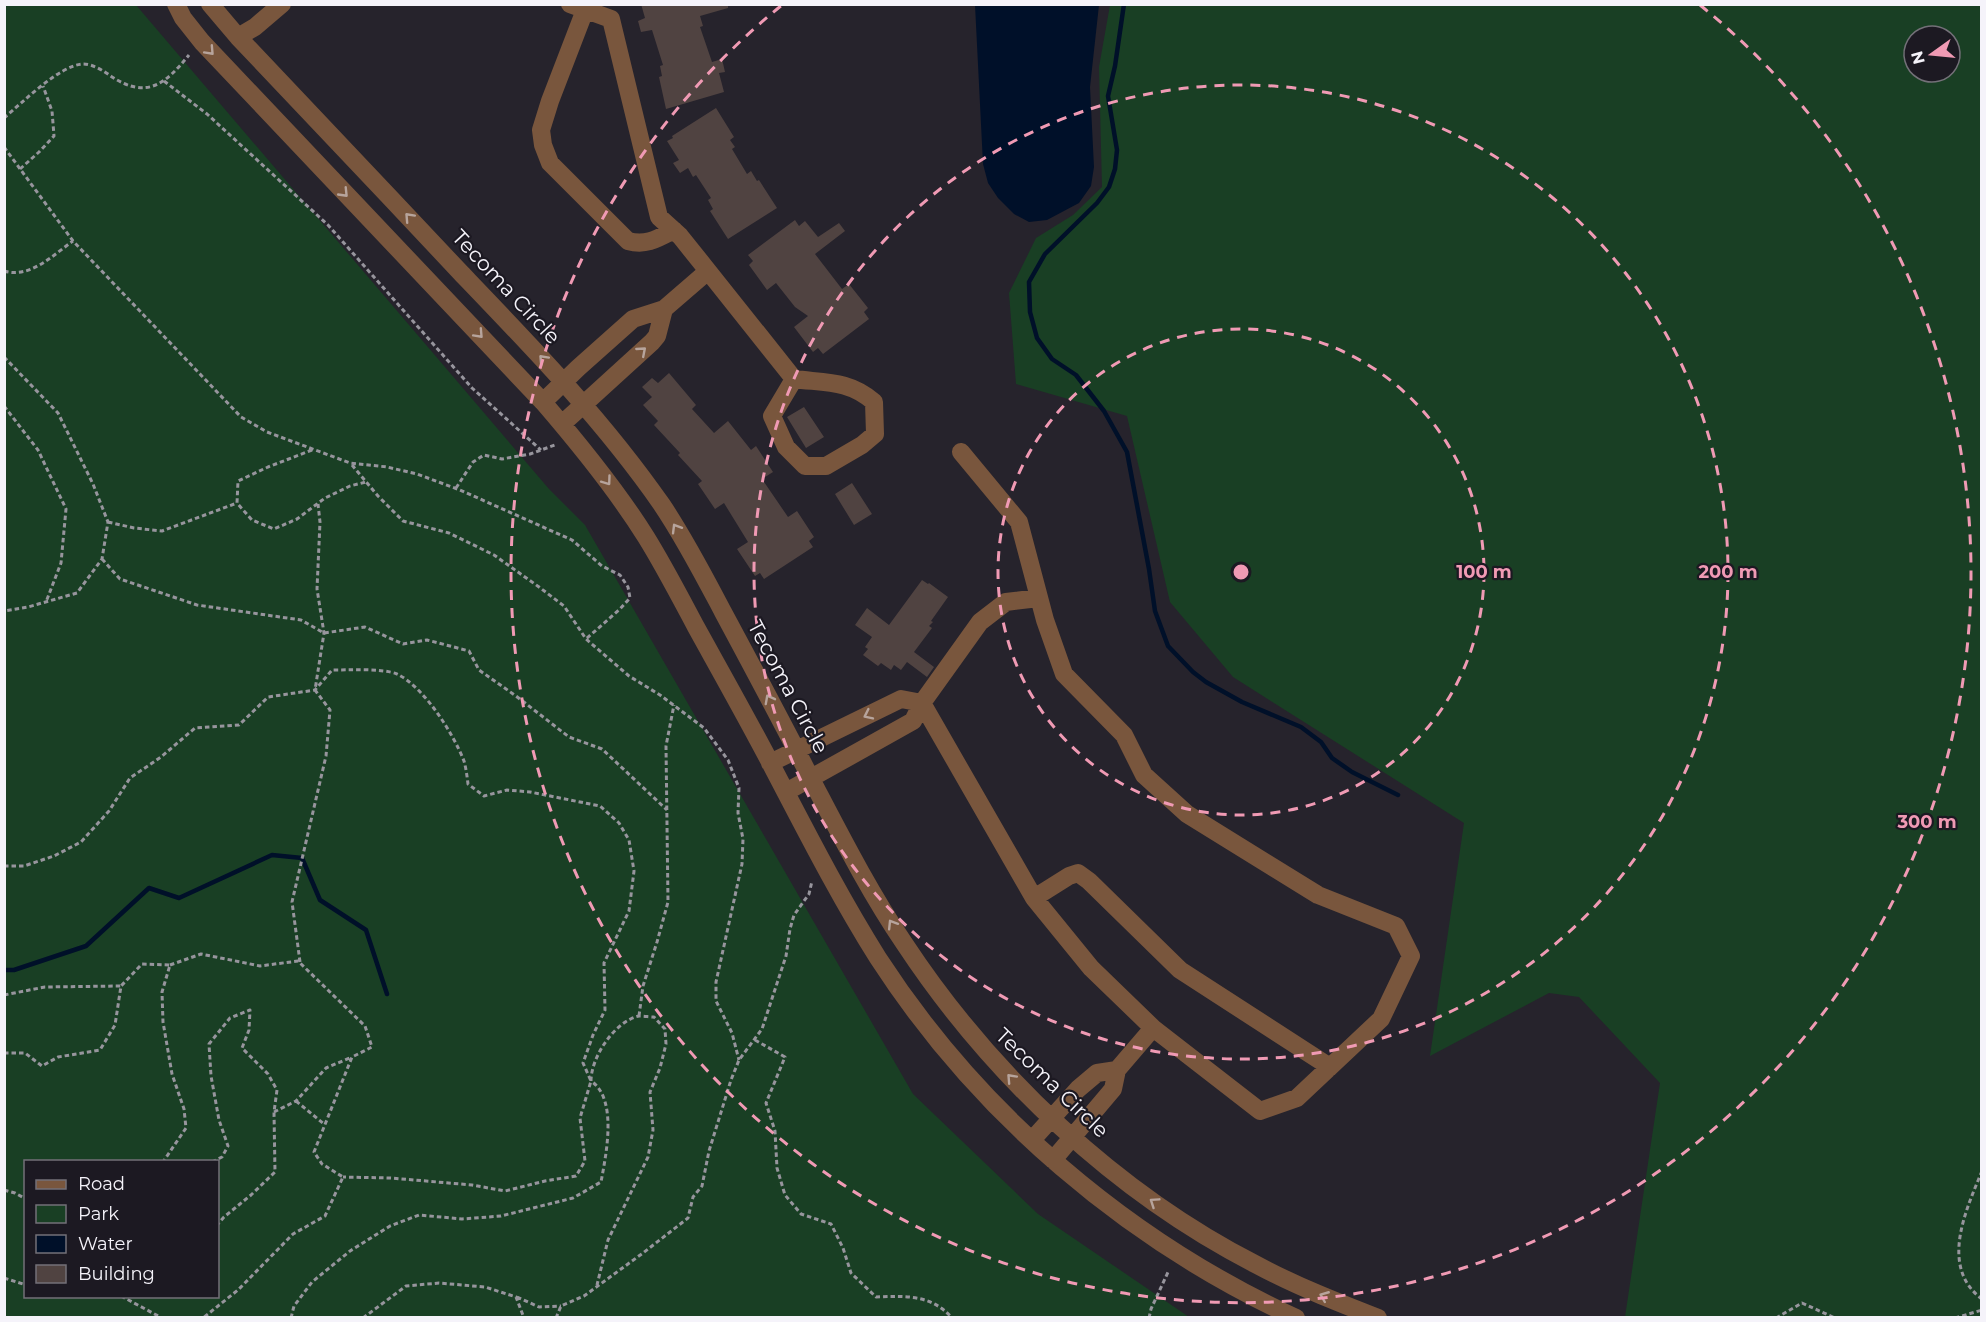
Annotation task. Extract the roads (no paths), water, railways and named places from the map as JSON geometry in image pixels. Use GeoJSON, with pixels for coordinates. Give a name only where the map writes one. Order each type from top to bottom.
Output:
{"type":"FeatureCollection","features":[{"type":"Feature","properties":{"kind":"street"},"geometry":{"type":"LineString","coordinates":[[176,4],[195,34],[543,402],[594,464],[648,540],[771,763],[847,907],[878,958],[912,1008],[969,1077],[1053,1160],[1110,1206],[1176,1252],[1254,1297],[1296,1317]]}},
{"type":"Feature","properties":{"kind":"street","name":"Tecoma Circle"},"geometry":{"type":"LineString","coordinates":[[210,4],[238,37],[564,381],[630,460],[665,509],[696,561],[810,777],[904,944],[976,1040],[1052,1120],[1154,1202],[1228,1249],[1309,1290],[1378,1317]]}},
{"type":"Feature","properties":{"kind":"street"},"geometry":{"type":"LineString","coordinates":[[238,37],[255,27],[282,4]]}},
{"type":"Feature","properties":{"kind":"street"},"geometry":{"type":"LineString","coordinates":[[674,230],[646,243],[638,244],[628,241],[550,163],[543,145],[542,130],[577,7],[611,19],[658,217],[674,230],[794,379],[846,385],[861,391],[874,402],[876,434],[826,466],[806,466],[786,447],[772,416],[794,379]]}},
{"type":"Feature","properties":{"kind":"street"},"geometry":{"type":"LineString","coordinates":[[543,402],[633,320],[664,309],[708,271]]}},
{"type":"Feature","properties":{"kind":"street"},"geometry":{"type":"LineString","coordinates":[[561,424],[657,336],[664,309]]}},
{"type":"Feature","properties":{"kind":"street"},"geometry":{"type":"LineString","coordinates":[[603,346],[623,368]]}},
{"type":"Feature","properties":{"kind":"street"},"geometry":{"type":"LineString","coordinates":[[771,763],[901,699],[922,703],[1034,898],[1091,968],[1153,1028],[1260,1111],[1297,1098],[1382,1019],[1411,956],[1396,926],[1318,895],[1187,814],[1144,775],[1124,735],[1064,674],[1039,598],[1019,522],[961,452]]}},
{"type":"Feature","properties":{"kind":"street"},"geometry":{"type":"LineString","coordinates":[[786,792],[913,721],[922,703],[981,622],[1006,602],[1039,598]]}},
{"type":"Feature","properties":{"kind":"street"},"geometry":{"type":"LineString","coordinates":[[1034,898],[1069,876],[1078,873],[1180,970],[1330,1067]]}},
{"type":"Feature","properties":{"kind":"street"},"geometry":{"type":"LineString","coordinates":[[1053,1160],[1113,1089],[1117,1070],[1153,1028]]}},
{"type":"Feature","properties":{"kind":"street"},"geometry":{"type":"LineString","coordinates":[[1032,1140],[1078,1089],[1097,1073],[1117,1070]]}},
{"type":"Feature","properties":{"kind":"water"},"geometry":{"type":"Polygon","coordinates":[[[975,5],[1099,5],[1090,87],[1094,167],[1091,186],[1079,203],[1047,220],[1029,222],[1014,214],[998,198],[988,183],[983,164],[975,5]]]}},
{"type":"Feature","properties":{"kind":"waterway"},"geometry":{"type":"LineString","coordinates":[[1124,4],[1108,96],[1117,150],[1115,169],[1109,187],[1097,203],[1045,254],[1029,282],[1030,312],[1037,338],[1052,359],[1076,375],[1104,411],[1127,452],[1155,611],[1168,646],[1206,682],[1242,702],[1301,727],[1321,742],[1332,758],[1352,772],[1398,795]]}},
{"type":"Feature","properties":{"kind":"waterway"},"geometry":{"type":"LineString","coordinates":[[4,970],[14,970],[86,946],[149,888],[179,898],[272,855],[302,858],[320,900],[366,930],[387,994]]}}]}
